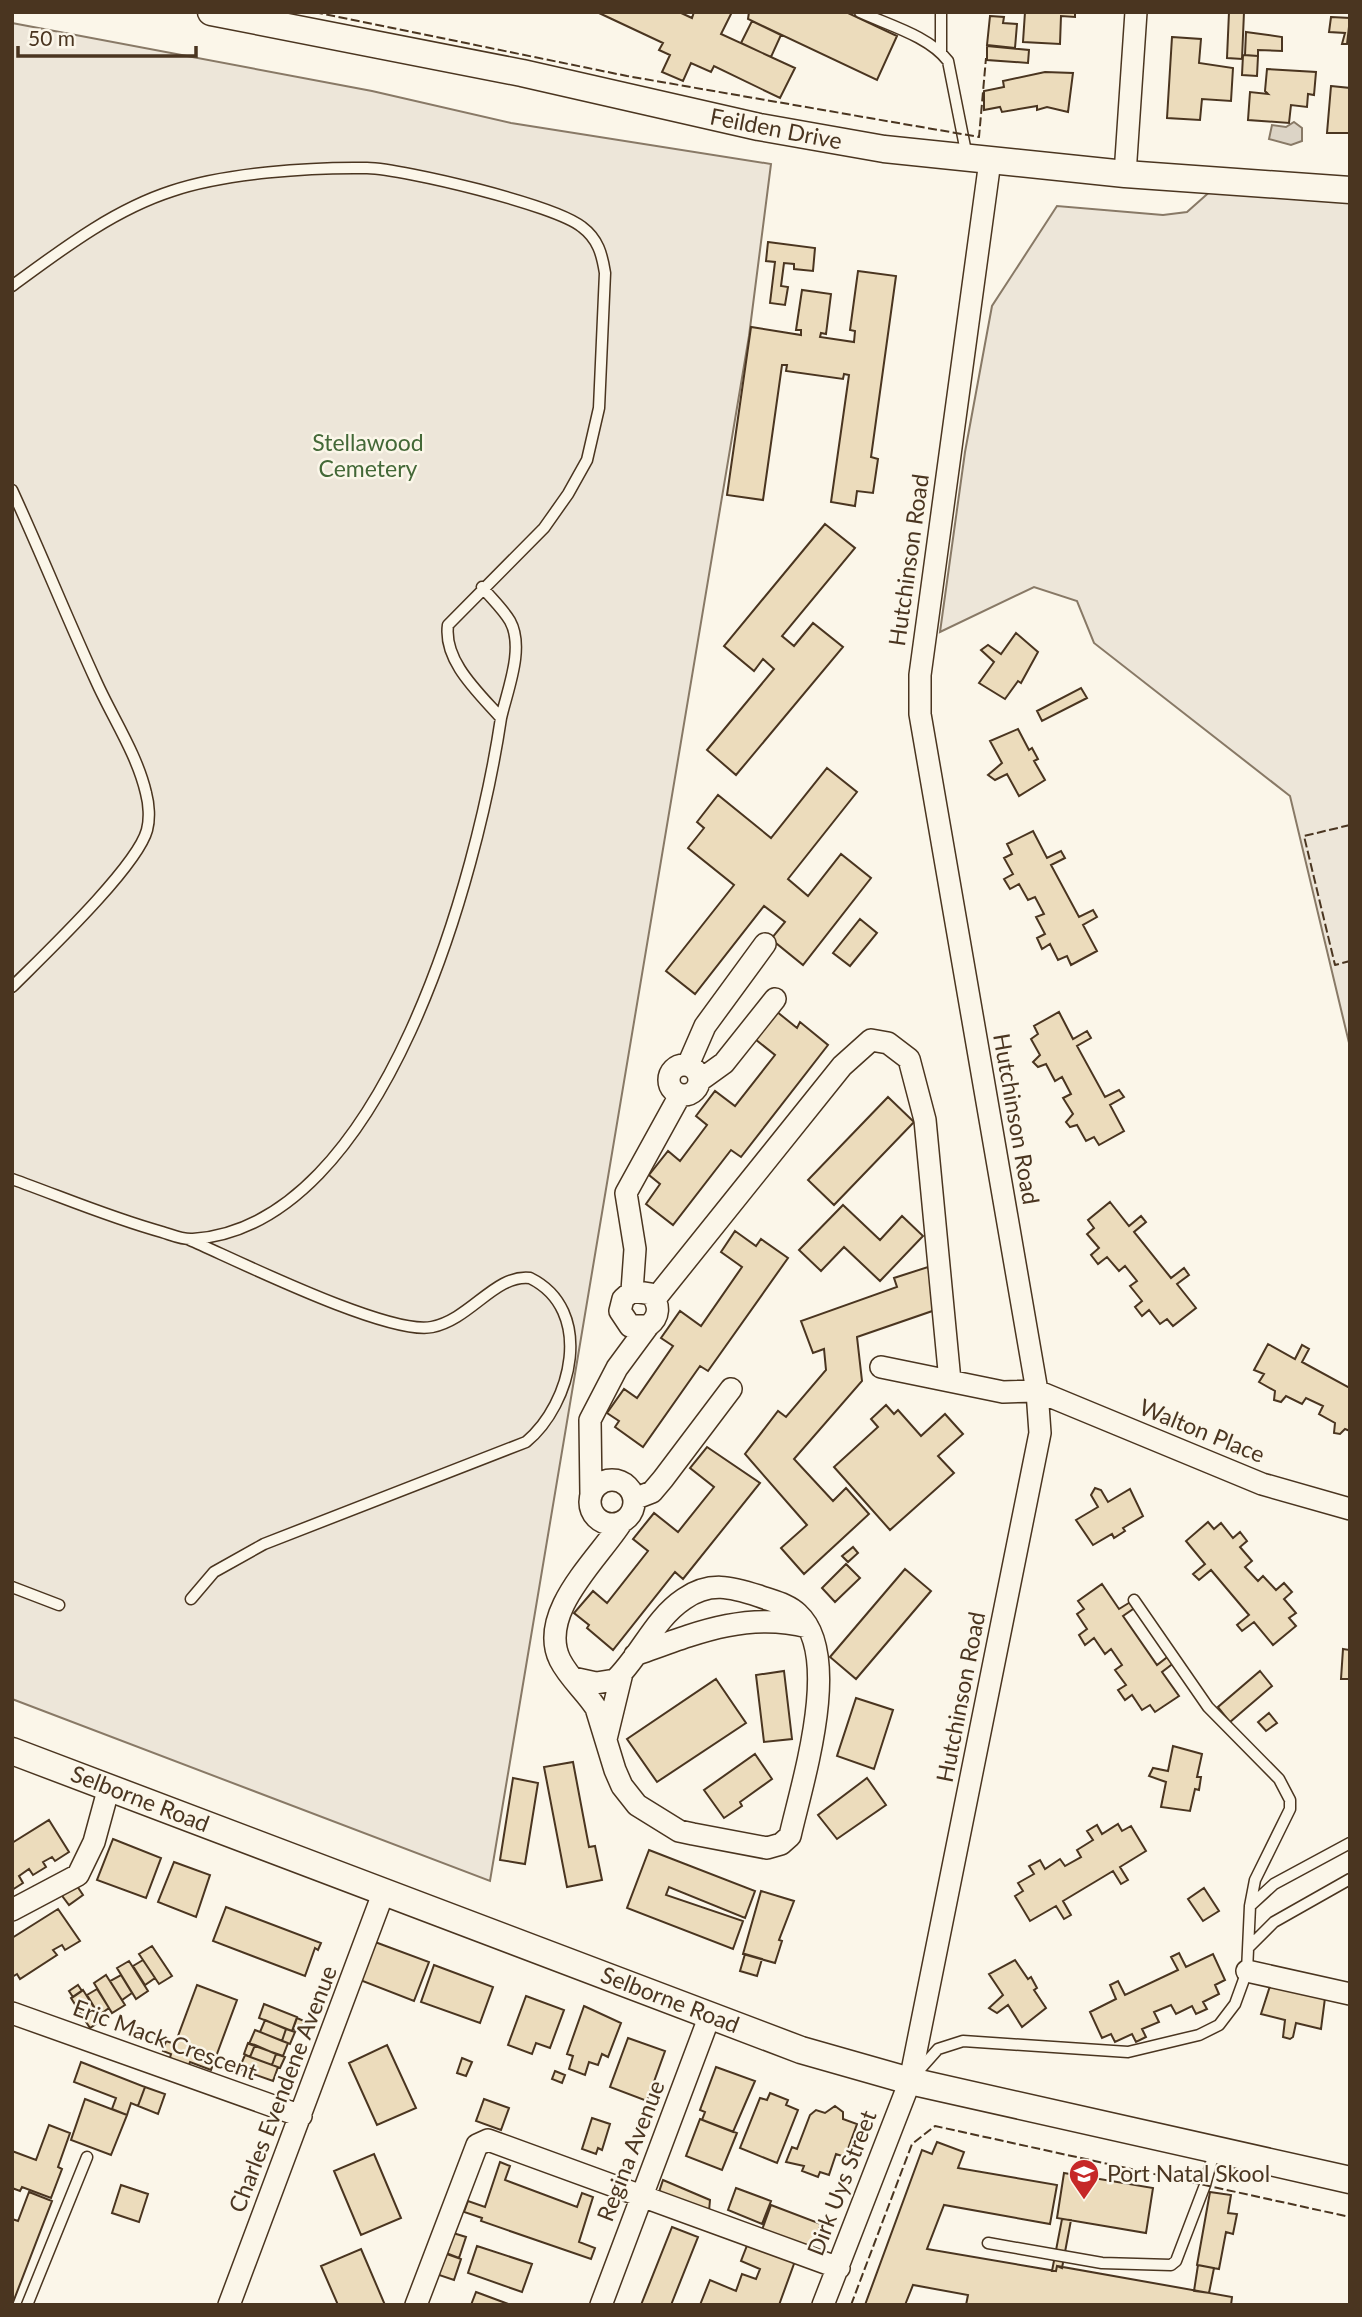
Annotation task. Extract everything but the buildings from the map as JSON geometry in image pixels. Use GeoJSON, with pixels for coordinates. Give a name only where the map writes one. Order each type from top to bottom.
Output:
{"type":"FeatureCollection","features":[{"type":"Feature","properties":{"kind":"street","name":"Feilden Drive"},"geometry":{"type":"LineString","coordinates":[[211,12],[468,62],[759,128],[884,149],[1125,174],[1350,190]]}},
{"type":"Feature","properties":{"kind":"street"},"geometry":{"type":"LineString","coordinates":[[1125,174],[1136,12]]}},
{"type":"Feature","properties":{"kind":"street","name":"Hutchinson Road"},"geometry":{"type":"LineString","coordinates":[[910,2081],[1038,1449],[1037,1391],[920,714],[920,675],[978,160]]}},
{"type":"Feature","properties":{"kind":"street"},"geometry":{"type":"LineString","coordinates":[[693,1073],[705,1026],[765,944]]}},
{"type":"Feature","properties":{"kind":"street"},"geometry":{"type":"LineString","coordinates":[[590,1560],[593,1459],[588,1434],[590,1420],[617,1368],[656,1317],[646,1294],[635,1250],[626,1204],[628,1184],[680,1095],[674,1092],[669,1080],[675,1068],[693,1073],[724,1063],[775,999]]}},
{"type":"Feature","properties":{"kind":"street"},"geometry":{"type":"LineString","coordinates":[[617,1368],[623,1299],[646,1294],[842,1066],[871,1040],[888,1043],[909,1059],[925,1120],[950,1381]]}},
{"type":"Feature","properties":{"kind":"street"},"geometry":{"type":"LineString","coordinates":[[620,1311],[630,1326],[648,1326]]}},
{"type":"Feature","properties":{"kind":"street"},"geometry":{"type":"LineString","coordinates":[[881,1367],[1003,1392],[1037,1391]]}},
{"type":"Feature","properties":{"kind":"street"},"geometry":{"type":"LineString","coordinates":[[634,1499],[652,1492],[731,1389]]}},
{"type":"Feature","properties":{"kind":"street","name":"Walton Place"},"geometry":{"type":"LineString","coordinates":[[1037,1391],[1262,1484],[1350,1509]]}},
{"type":"Feature","properties":{"kind":"street"},"geometry":{"type":"LineString","coordinates":[[573,1678],[603,1683],[615,1680],[674,1606],[710,1587],[729,1586],[791,1608],[808,1627],[819,1662],[813,1732],[790,1836],[781,1844],[767,1848],[679,1831],[637,1805],[622,1786],[596,1708],[573,1678],[557,1649],[556,1622],[590,1560],[621,1522],[631,1515],[634,1499],[627,1486],[616,1480],[593,1459]]}},
{"type":"Feature","properties":{"kind":"street"},"geometry":{"type":"LineString","coordinates":[[591,1501],[604,1482],[616,1480]]}},
{"type":"Feature","properties":{"kind":"street"},"geometry":{"type":"LineString","coordinates":[[591,1501],[603,1522],[621,1522]]}},
{"type":"Feature","properties":{"kind":"street"},"geometry":{"type":"LineString","coordinates":[[635,1655],[725,1623],[774,1620],[808,1627]]}},
{"type":"Feature","properties":{"kind":"street"},"geometry":{"type":"LineString","coordinates":[[606,1739],[622,1673]]}},
{"type":"Feature","properties":{"kind":"street","name":"Selborne Road"},"geometry":{"type":"LineString","coordinates":[[12,1751],[801,2050],[910,2081],[1350,2180]]}},
{"type":"Feature","properties":{"kind":"street"},"geometry":{"type":"LineString","coordinates":[[12,1909],[78,1875],[87,1860],[109,1787]]}},
{"type":"Feature","properties":{"kind":"street","name":"Charles Evendene Avenue"},"geometry":{"type":"LineString","coordinates":[[229,2305],[384,1891]]}},
{"type":"Feature","properties":{"kind":"street"},"geometry":{"type":"LineString","coordinates":[[1247,1971],[1350,1994]]}},
{"type":"Feature","properties":{"kind":"street","name":"Eric Mack Crescent"},"geometry":{"type":"LineString","coordinates":[[12,2013],[301,2116]]}},
{"type":"Feature","properties":{"kind":"street","name":"Regina Avenue"},"geometry":{"type":"LineString","coordinates":[[601,2305],[710,2015]]}},
{"type":"Feature","properties":{"kind":"street","name":"Dirk Uys Street"},"geometry":{"type":"LineString","coordinates":[[823,2305],[910,2081]]}},
{"type":"Feature","properties":{"kind":"street"},"geometry":{"type":"LineString","coordinates":[[416,2305],[475,2150],[484,2140],[493,2140],[839,2268]]}},
{"type":"Feature","properties":{"kind":"lane"},"geometry":{"type":"LineString","coordinates":[[860,12],[941,52],[948,61],[978,160]]}},
{"type":"Feature","properties":{"kind":"lane"},"geometry":{"type":"LineString","coordinates":[[941,12],[941,52]]}},
{"type":"Feature","properties":{"kind":"lane"},"geometry":{"type":"LineString","coordinates":[[12,286],[88,233],[149,200],[196,185],[274,174],[370,168],[553,210],[570,219],[594,239],[601,251],[605,273],[599,408],[595,435],[587,460],[575,483],[544,528],[450,620],[447,640],[454,658],[501,718]]}},
{"type":"Feature","properties":{"kind":"lane"},"geometry":{"type":"LineString","coordinates":[[12,491],[80,647],[138,769],[147,793],[149,814],[147,831],[138,849],[103,892],[12,987]]}},
{"type":"Feature","properties":{"kind":"lane"},"geometry":{"type":"LineString","coordinates":[[190,1240],[241,1227],[270,1212],[306,1187],[350,1139],[381,1086],[426,997],[474,852],[512,669],[514,639],[510,621],[482,587]]}},
{"type":"Feature","properties":{"kind":"lane"},"geometry":{"type":"LineString","coordinates":[[12,1179],[139,1226],[190,1240],[337,1303],[409,1328],[429,1328],[449,1323],[461,1317],[506,1280],[530,1278],[550,1293],[565,1317],[571,1333],[569,1363],[554,1409],[540,1431],[526,1442],[264,1544],[214,1572],[191,1599]]}},
{"type":"Feature","properties":{"kind":"lane"},"geometry":{"type":"LineString","coordinates":[[12,1587],[60,1605]]}},
{"type":"Feature","properties":{"kind":"lane"},"geometry":{"type":"LineString","coordinates":[[910,2081],[939,2049],[950,2043],[964,2041],[1128,2052],[1159,2047],[1199,2035],[1219,2025],[1235,2004],[1247,1971],[1255,1880],[1290,1809],[1290,1800],[1279,1779],[1208,1707],[1134,1600]]}},
{"type":"Feature","properties":{"kind":"lane"},"geometry":{"type":"LineString","coordinates":[[1251,1906],[1284,1878],[1350,1843]]}},
{"type":"Feature","properties":{"kind":"lane"},"geometry":{"type":"LineString","coordinates":[[1249,1947],[1274,1922],[1350,1879]]}},
{"type":"Feature","properties":{"kind":"lane"},"geometry":{"type":"LineString","coordinates":[[988,2243],[1102,2263],[1171,2265],[1176,2261],[1205,2185],[1215,2149]]}},
{"type":"Feature","properties":{"kind":"lane"},"geometry":{"type":"LineString","coordinates":[[27,2305],[87,2157]]}},
{"type":"Feature","properties":{"kind":"green space","name":"Stellawood Cemetery"},"geometry":{"type":"Polygon","coordinates":[[[12,23],[372,91],[511,123],[771,164],[749,336],[490,1881],[12,1699],[12,23]]]}},
{"type":"Feature","properties":{"kind":"green space"},"geometry":{"type":"Polygon","coordinates":[[[1214,188],[1350,200],[1350,1047],[1290,796],[1094,643],[1077,601],[1034,587],[940,632],[965,452],[992,306],[1057,206],[1163,215],[1187,212],[1214,188]]]}},
{"type":"Feature","properties":{"kind":"shaded area"},"geometry":{"type":"Polygon","coordinates":[[[1294,122],[1302,128],[1302,141],[1291,145],[1269,139],[1272,125],[1286,127],[1294,122]]]}},
{"type":"Feature","properties":{"kind":"fence"},"geometry":{"type":"LineString","coordinates":[[314,12],[627,76],[979,137],[986,58]]}},
{"type":"Feature","properties":{"kind":"fence"},"geometry":{"type":"LineString","coordinates":[[1350,825],[1304,836],[1335,965],[1350,961]]}},
{"type":"Feature","properties":{"kind":"fence"},"geometry":{"type":"LineString","coordinates":[[851,2305],[912,2144],[935,2126],[1350,2217]]}},
{"type":"Feature","properties":{"kind":"place","name":"Port Natal Skool"},"geometry":{"type":"Point","coordinates":[1084,2201]}}]}
